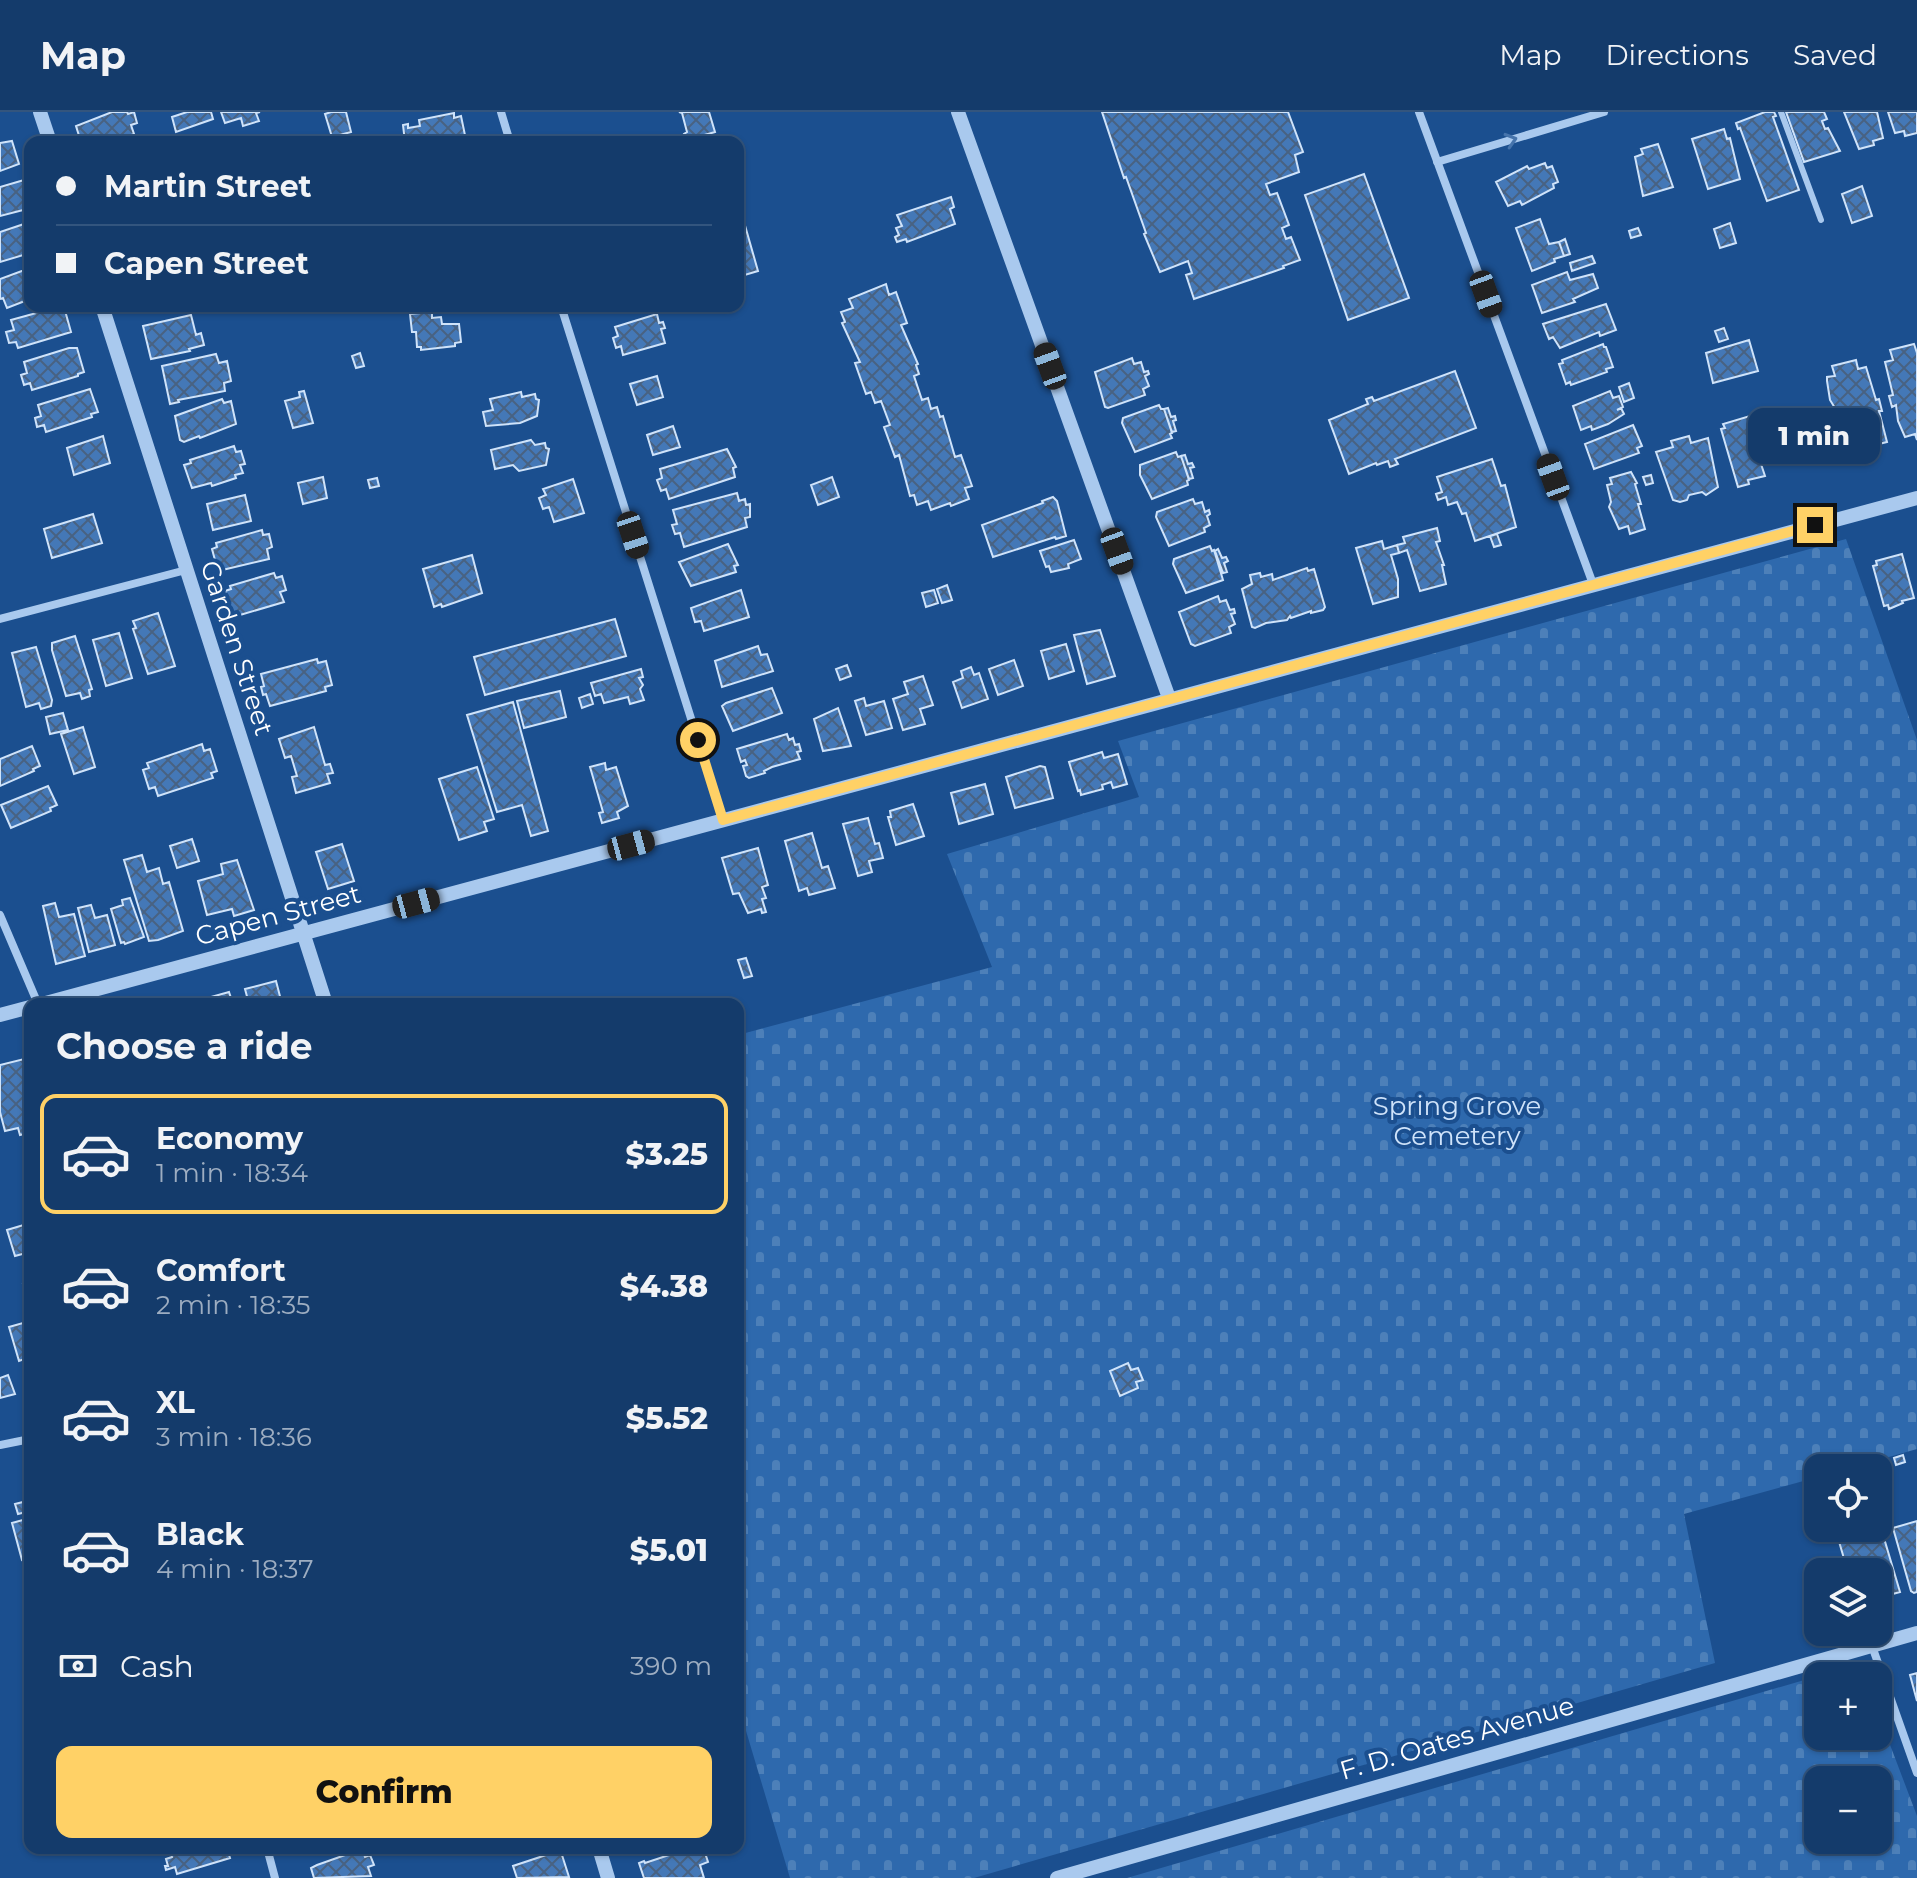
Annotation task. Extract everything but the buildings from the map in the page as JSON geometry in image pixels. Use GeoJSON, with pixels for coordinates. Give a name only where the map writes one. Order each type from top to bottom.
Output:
{"type":"FeatureCollection","features":[{"type":"Feature","properties":{"kind":"street"},"geometry":{"type":"LineString","coordinates":[[40,112],[48,136]]}},
{"type":"Feature","properties":{"kind":"street"},"geometry":{"type":"LineString","coordinates":[[501,112],[508,136]]}},
{"type":"Feature","properties":{"kind":"street"},"geometry":{"type":"LineString","coordinates":[[958,112],[1169,698]]}},
{"type":"Feature","properties":{"kind":"street"},"geometry":{"type":"LineString","coordinates":[[1419,112],[1593,584]]}},
{"type":"Feature","properties":{"kind":"street"},"geometry":{"type":"LineString","coordinates":[[1437,162],[1604,112]]}},
{"type":"Feature","properties":{"kind":"street","name":"Garden Street"},"geometry":{"type":"LineString","coordinates":[[104,312],[324,998]]}},
{"type":"Feature","properties":{"kind":"street"},"geometry":{"type":"LineString","coordinates":[[563,312],[723,820]]}},
{"type":"Feature","properties":{"kind":"street","name":"Capen Street"},"geometry":{"type":"LineString","coordinates":[[62,998],[1917,498]]}},
{"type":"Feature","properties":{"kind":"street"},"geometry":{"type":"LineString","coordinates":[[0,619],[186,570]]}},
{"type":"Feature","properties":{"kind":"street"},"geometry":{"type":"LineString","coordinates":[[0,915],[37,998]]}},
{"type":"Feature","properties":{"kind":"street"},"geometry":{"type":"LineString","coordinates":[[0,1015],[24,1009]]}},
{"type":"Feature","properties":{"kind":"street"},"geometry":{"type":"LineString","coordinates":[[0,1445],[24,1440]]}},
{"type":"Feature","properties":{"kind":"street","name":"F. D. Oates Avenue"},"geometry":{"type":"LineString","coordinates":[[1892,1640],[1917,1633]]}},
{"type":"Feature","properties":{"kind":"street"},"geometry":{"type":"LineString","coordinates":[[1872,1646],[1917,1773]]}},
{"type":"Feature","properties":{"kind":"street","name":"F. D. Oates Avenue"},"geometry":{"type":"LineString","coordinates":[[1057,1878],[1872,1646]]}},
{"type":"Feature","properties":{"kind":"street"},"geometry":{"type":"LineString","coordinates":[[269,1854],[275,1878]]}},
{"type":"Feature","properties":{"kind":"street"},"geometry":{"type":"LineString","coordinates":[[601,1854],[608,1878]]}},
{"type":"Feature","properties":{"kind":"lane"},"geometry":{"type":"LineString","coordinates":[[1781,112],[1821,220]]}},
{"type":"Feature","properties":{"kind":"green space","name":"Spring Grove Cemetery"},"geometry":{"type":"Polygon","coordinates":[[[1846,539],[1917,740],[1917,1449],[1892,1456],[1804,1454],[1804,1481],[1684,1514],[1715,1663],[974,1878],[790,1878],[744,1724],[744,1033],[992,967],[947,854],[1139,797],[1118,741],[1846,539]]]}},
{"type":"Feature","properties":{"kind":"green space"},"geometry":{"type":"Polygon","coordinates":[[[1804,1680],[1804,1750],[1892,1750],[1917,1816],[1917,1878],[1127,1878],[1804,1680]]]}},
{"type":"Feature","properties":{"kind":"route"},"geometry":{"type":"LineString","coordinates":[[698,740],[723,820],[1815,525]]}}]}
